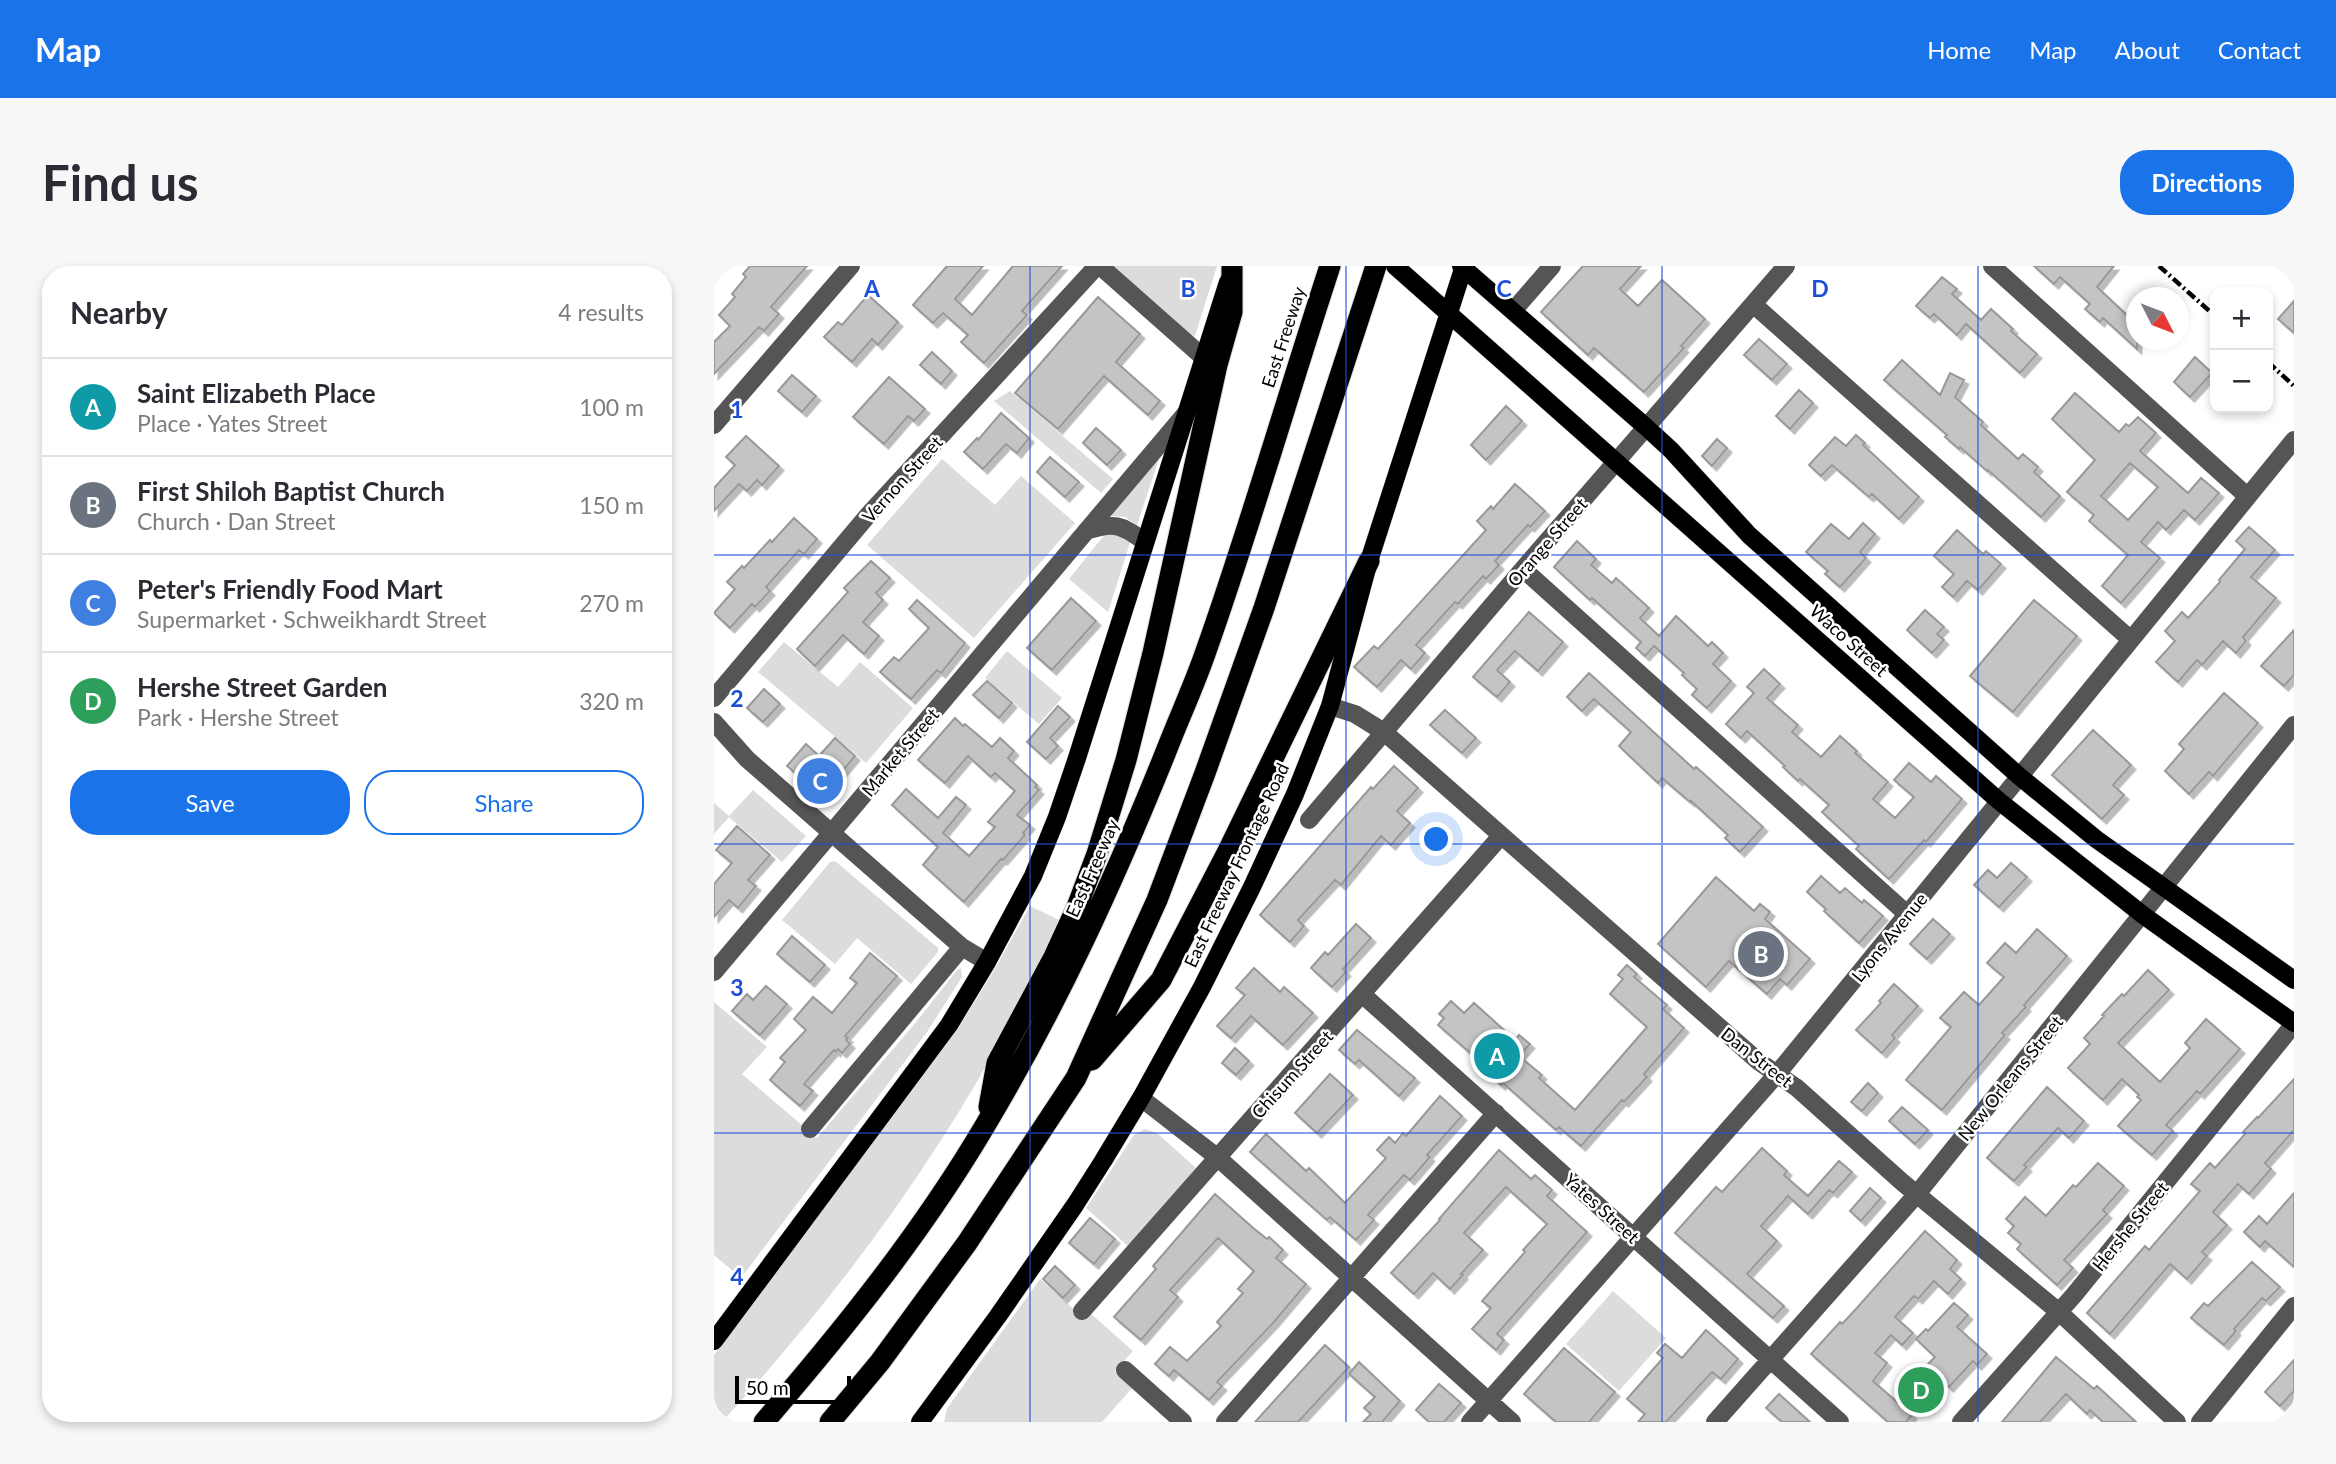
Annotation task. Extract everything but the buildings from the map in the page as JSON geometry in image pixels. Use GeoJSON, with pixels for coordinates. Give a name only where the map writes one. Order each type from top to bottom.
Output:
{"type":"FeatureCollection","features":[{"type":"Feature","properties":{"kind":"highway","name":"East Freeway"},"geometry":{"type":"LineString","coordinates":[[764,1422],[835,1339],[879,1282],[985,1126],[1097,917],[1139,820],[1205,653],[1330,266]]}},
{"type":"Feature","properties":{"kind":"highway"},"geometry":{"type":"LineString","coordinates":[[1076,1078],[1157,900],[1205,773],[1264,608],[1376,266]]}},
{"type":"Feature","properties":{"kind":"highway"},"geometry":{"type":"LineString","coordinates":[[985,1126],[997,1063],[1054,957],[1077,907],[1097,854],[1126,760],[1153,653],[1217,365],[1232,312],[1233,267]]}},
{"type":"Feature","properties":{"kind":"highway"},"geometry":{"type":"LineString","coordinates":[[830,1422],[880,1362],[967,1243],[1076,1078],[1161,980],[1228,851],[1369,561]]}},
{"type":"Feature","properties":{"kind":"main road","name":"Waco Street"},"geometry":{"type":"LineString","coordinates":[[1395,266],[1999,801],[2143,915],[2294,1024]]}},
{"type":"Feature","properties":{"kind":"main road"},"geometry":{"type":"LineString","coordinates":[[714,1341],[933,1049],[987,962],[1033,876],[1057,817],[1233,267]]}},
{"type":"Feature","properties":{"kind":"main road","name":"Waco Street"},"geometry":{"type":"LineString","coordinates":[[1463,267],[1646,427],[1671,450],[1749,535],[2019,776],[2096,839],[2294,980]]}},
{"type":"Feature","properties":{"kind":"main road","name":"East Freeway Frontage Road"},"geometry":{"type":"LineString","coordinates":[[920,1422],[1075,1205],[1141,1098],[1202,987],[1252,887],[1295,794],[1329,706],[1369,561],[1463,267]]}},
{"type":"Feature","properties":{"kind":"main road"},"geometry":{"type":"LineString","coordinates":[[1810,633],[1831,609]]}},
{"type":"Feature","properties":{"kind":"street"},"geometry":{"type":"LineString","coordinates":[[714,425],[850,266]]}},
{"type":"Feature","properties":{"kind":"street"},"geometry":{"type":"LineString","coordinates":[[1098,266],[1204,359]]}},
{"type":"Feature","properties":{"kind":"street","name":"Vernon Street"},"geometry":{"type":"LineString","coordinates":[[714,698],[869,514],[1098,266]]}},
{"type":"Feature","properties":{"kind":"street"},"geometry":{"type":"LineString","coordinates":[[1513,311],[1552,266]]}},
{"type":"Feature","properties":{"kind":"street","name":"Orange Street"},"geometry":{"type":"LineString","coordinates":[[1309,820],[1786,266]]}},
{"type":"Feature","properties":{"kind":"street"},"geometry":{"type":"LineString","coordinates":[[1992,266],[2247,496]]}},
{"type":"Feature","properties":{"kind":"street"},"geometry":{"type":"LineString","coordinates":[[1753,304],[2130,639]]}},
{"type":"Feature","properties":{"kind":"street","name":"Market Street"},"geometry":{"type":"LineString","coordinates":[[714,972],[1186,413]]}},
{"type":"Feature","properties":{"kind":"street","name":"Lyons Avenue"},"geometry":{"type":"LineString","coordinates":[[1470,1422],[1777,1074],[2294,440]]}},
{"type":"Feature","properties":{"kind":"street"},"geometry":{"type":"LineString","coordinates":[[1086,531],[1107,524],[1114,525],[1129,530],[1145,542]]}},
{"type":"Feature","properties":{"kind":"street"},"geometry":{"type":"LineString","coordinates":[[1523,569],[1907,914]]}},
{"type":"Feature","properties":{"kind":"street","name":"Dan Street"},"geometry":{"type":"LineString","coordinates":[[1329,706],[1355,714],[1384,732],[1758,1061],[1797,1088],[1917,1194],[2059,1312],[2177,1422]]}},
{"type":"Feature","properties":{"kind":"street"},"geometry":{"type":"LineString","coordinates":[[714,722],[747,759],[962,947],[987,962]]}},
{"type":"Feature","properties":{"kind":"street","name":"New Orleans Street"},"geometry":{"type":"LineString","coordinates":[[1715,1422],[1917,1194],[2294,725]]}},
{"type":"Feature","properties":{"kind":"street","name":"Chisum Street"},"geometry":{"type":"LineString","coordinates":[[1082,1311],[1501,836]]}},
{"type":"Feature","properties":{"kind":"street"},"geometry":{"type":"LineString","coordinates":[[810,1129],[962,947]]}},
{"type":"Feature","properties":{"kind":"street","name":"Yates Street"},"geometry":{"type":"LineString","coordinates":[[1363,995],[1840,1422]]}},
{"type":"Feature","properties":{"kind":"street","name":"Hershe Street"},"geometry":{"type":"LineString","coordinates":[[1961,1422],[2059,1312],[2294,1024]]}},
{"type":"Feature","properties":{"kind":"street"},"geometry":{"type":"LineString","coordinates":[[1141,1098],[1217,1157],[1512,1422]]}},
{"type":"Feature","properties":{"kind":"street"},"geometry":{"type":"LineString","coordinates":[[1225,1422],[1496,1113]]}},
{"type":"Feature","properties":{"kind":"street"},"geometry":{"type":"LineString","coordinates":[[2200,1422],[2294,1306]]}},
{"type":"Feature","properties":{"kind":"street"},"geometry":{"type":"LineString","coordinates":[[1125,1370],[1183,1422]]}},
{"type":"Feature","properties":{"kind":"shaded area"},"geometry":{"type":"Polygon","coordinates":[[[1111,266],[1217,266],[1195,336],[1183,332],[1111,266]]]}},
{"type":"Feature","properties":{"kind":"shaded area"},"geometry":{"type":"Polygon","coordinates":[[[1010,391],[1113,479],[1101,493],[994,401],[1010,391]]]}},
{"type":"Feature","properties":{"kind":"shaded area"},"geometry":{"type":"Polygon","coordinates":[[[1161,453],[1137,525],[1125,517],[1112,516],[1108,512],[1161,453]]]}},
{"type":"Feature","properties":{"kind":"shaded area"},"geometry":{"type":"Polygon","coordinates":[[[942,459],[995,505],[1021,476],[1075,523],[974,638],[867,545],[942,459]]]}},
{"type":"Feature","properties":{"kind":"shaded area"},"geometry":{"type":"Polygon","coordinates":[[[1105,534],[1123,535],[1122,538],[1127,538],[1130,543],[1108,612],[1069,579],[1105,534]]]}},
{"type":"Feature","properties":{"kind":"shaded area"},"geometry":{"type":"Polygon","coordinates":[[[784,642],[838,687],[860,662],[913,708],[866,763],[758,672],[784,642]]]}},
{"type":"Feature","properties":{"kind":"shaded area"},"geometry":{"type":"Polygon","coordinates":[[[1007,651],[1062,698],[1039,724],[985,678],[1007,651]]]}},
{"type":"Feature","properties":{"kind":"shaded area"},"geometry":{"type":"Polygon","coordinates":[[[753,790],[806,836],[782,862],[729,817],[714,834],[714,803],[729,816],[753,790]]]}},
{"type":"Feature","properties":{"kind":"shaded area"},"geometry":{"type":"Polygon","coordinates":[[[835,861],[938,948],[938,952],[911,984],[857,938],[835,964],[782,920],[830,862],[835,861]]]}},
{"type":"Feature","properties":{"kind":"shaded area"},"geometry":{"type":"Polygon","coordinates":[[[1030,906],[1059,920],[1027,989],[953,1121],[867,1247],[821,1307],[722,1422],[714,1422],[714,1355],[958,1029],[1030,906]]]}},
{"type":"Feature","properties":{"kind":"shaded area"},"geometry":{"type":"Polygon","coordinates":[[[961,968],[962,977],[927,1032],[741,1278],[714,1255],[714,1002],[767,1047],[742,1074],[817,1138],[961,968]]]}},
{"type":"Feature","properties":{"kind":"shaded area"},"geometry":{"type":"Polygon","coordinates":[[[1145,1129],[1157,1133],[1196,1168],[1130,1248],[1086,1208],[1134,1135],[1145,1129]]]}},
{"type":"Feature","properties":{"kind":"shaded area"},"geometry":{"type":"Polygon","coordinates":[[[1040,1279],[1079,1314],[1090,1313],[1133,1351],[1115,1371],[1133,1387],[1102,1422],[944,1422],[947,1409],[953,1400],[1040,1279]]]}},
{"type":"Feature","properties":{"kind":"shaded area"},"geometry":{"type":"Polygon","coordinates":[[[1613,1291],[1666,1338],[1619,1391],[1566,1344],[1613,1291]]]}},
{"type":"Feature","properties":{"kind":"shaded area"},"geometry":{"type":"Polygon","coordinates":[[[1919,1373],[1938,1390],[1924,1407],[1904,1390],[1919,1373]]]}},
{"type":"Feature","properties":{"kind":"railway"},"geometry":{"type":"LineString","coordinates":[[2159,266],[2210,312]]}},
{"type":"Feature","properties":{"kind":"railway"},"geometry":{"type":"LineString","coordinates":[[2273,367],[2294,386]]}},
{"type":"Feature","properties":{"kind":"place","name":"Peter's Friendly Food Mart"},"geometry":{"type":"Point","coordinates":[820,781]}},
{"type":"Feature","properties":{"kind":"place","name":"First Shiloh Baptist Church"},"geometry":{"type":"Point","coordinates":[1761,954]}},
{"type":"Feature","properties":{"kind":"place","name":"Saint Elizabeth Place"},"geometry":{"type":"Point","coordinates":[1497,1056]}},
{"type":"Feature","properties":{"kind":"place","name":"Hershe Street Garden"},"geometry":{"type":"Point","coordinates":[1921,1390]}}]}
